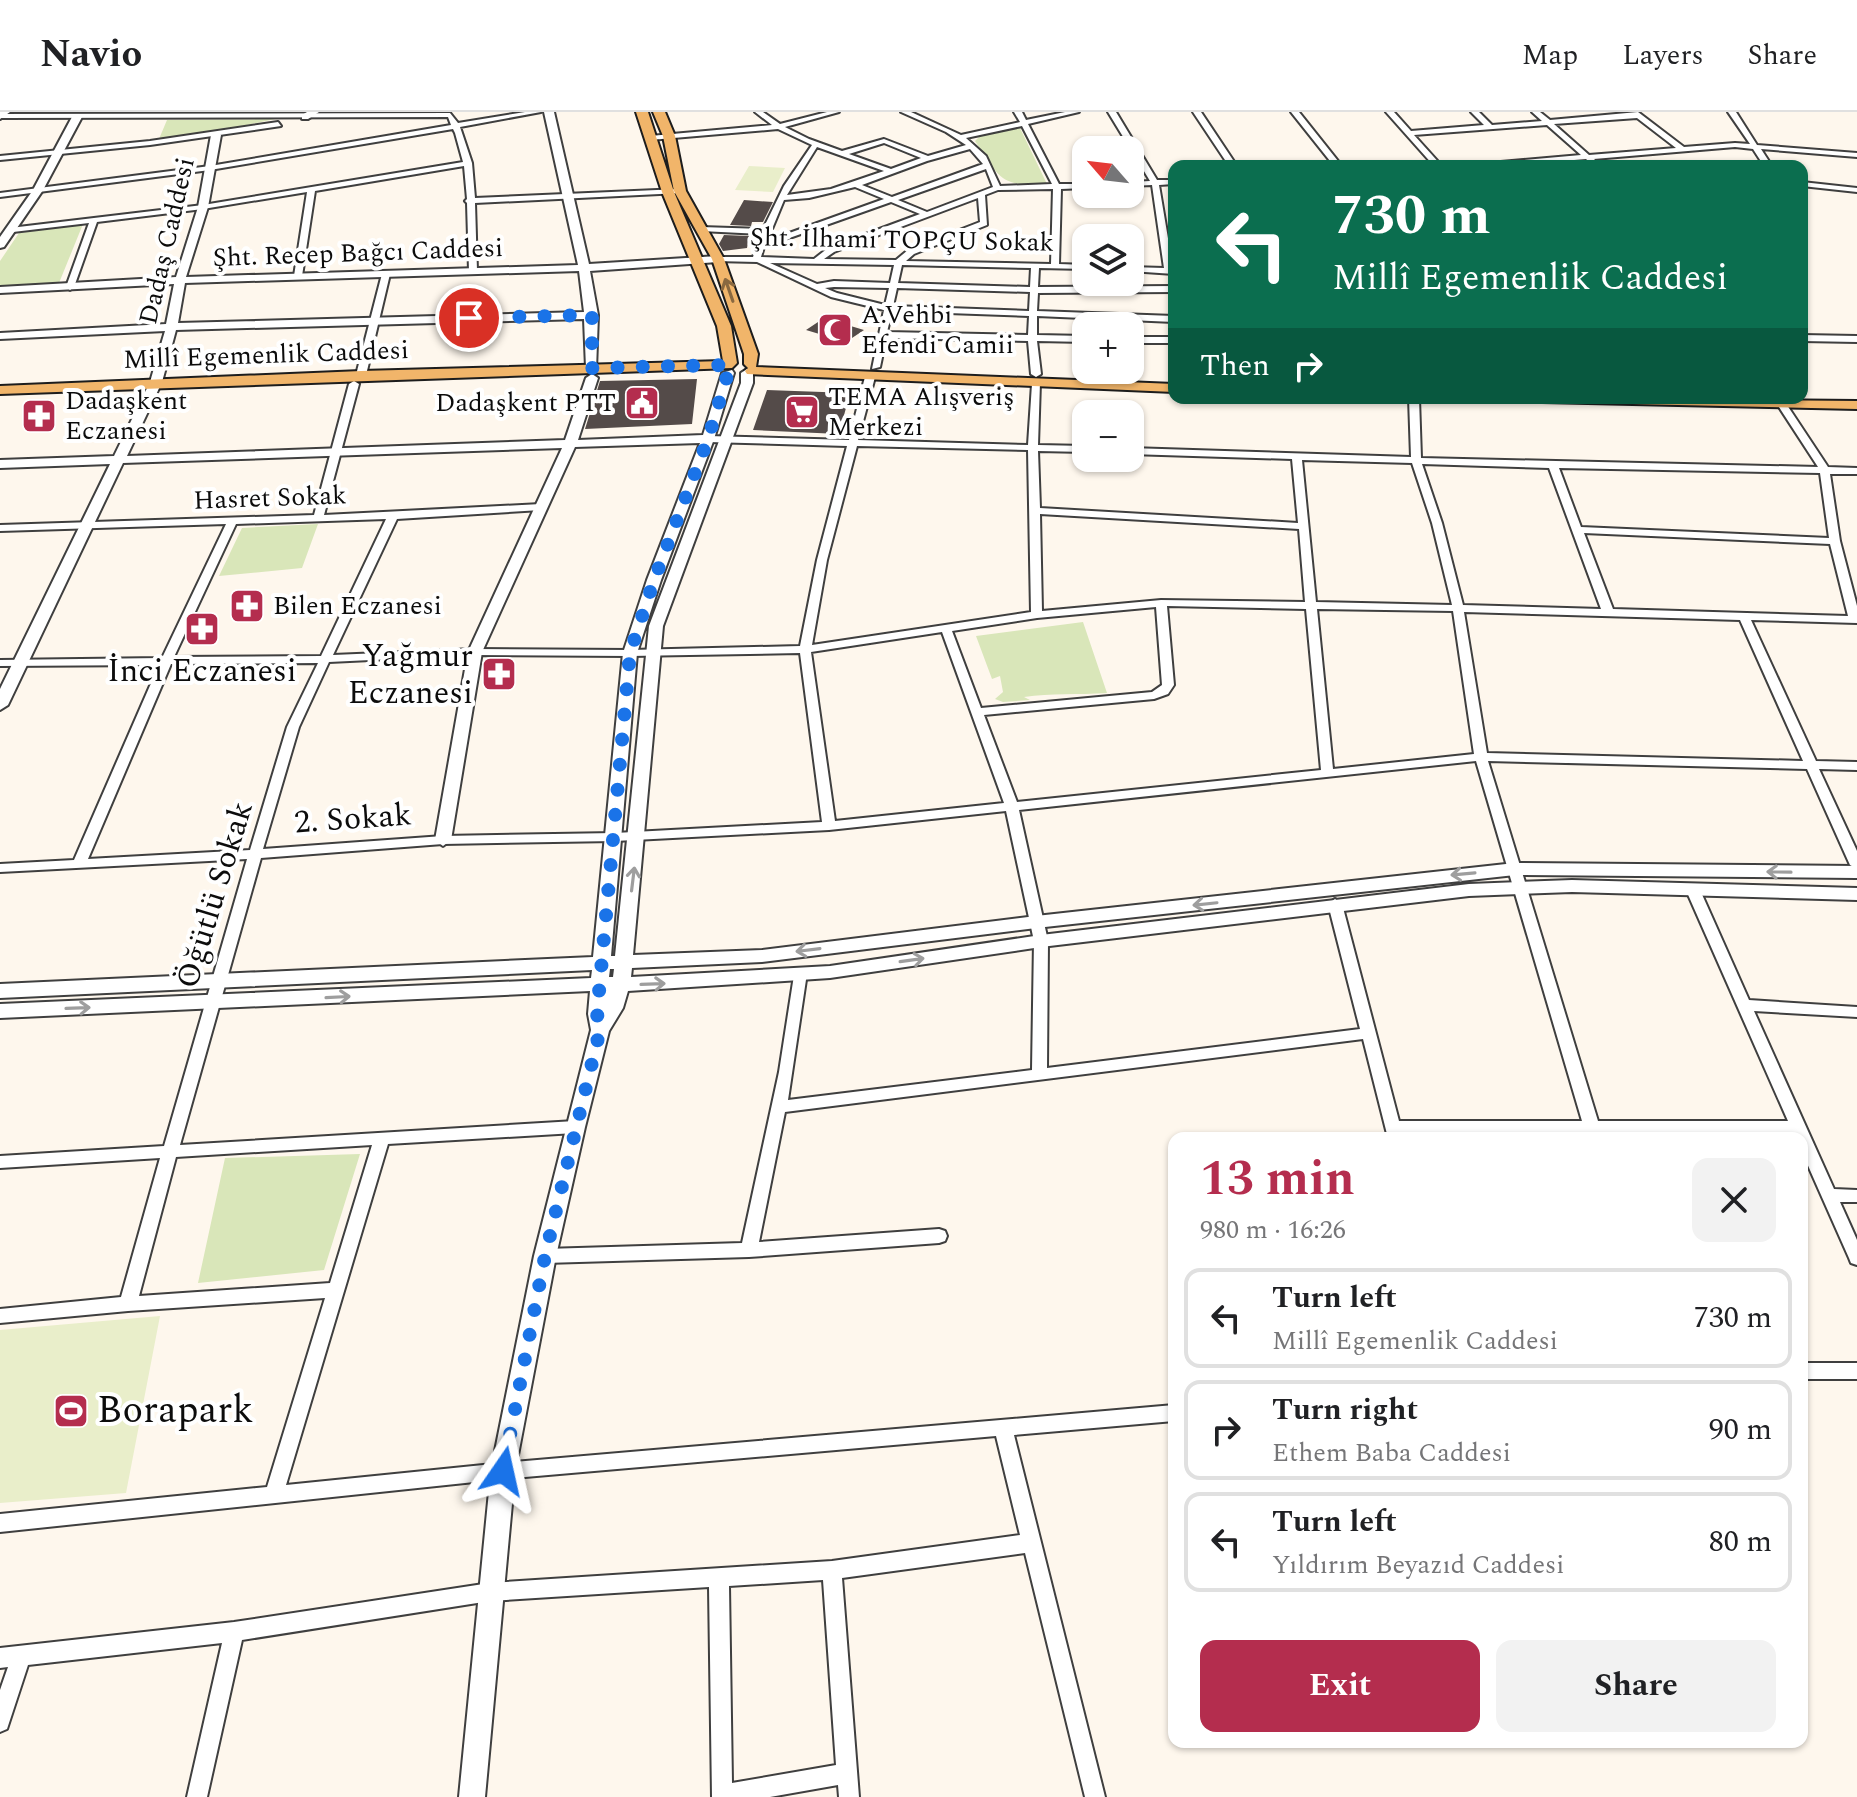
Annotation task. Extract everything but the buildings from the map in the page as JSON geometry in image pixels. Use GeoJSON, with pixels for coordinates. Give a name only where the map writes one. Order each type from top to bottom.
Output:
{"type":"FeatureCollection","features":[{"type":"Feature","properties":{"kind":"main road"},"geometry":{"type":"LineString","coordinates":[[642,112],[674,191],[696,260],[724,326],[727,368]]}},
{"type":"Feature","properties":{"kind":"main road"},"geometry":{"type":"LineString","coordinates":[[659,112],[669,136],[674,191],[718,259],[751,354],[751,368]]}},
{"type":"Feature","properties":{"kind":"main road","name":"Millî Egemenlik Caddesi"},"geometry":{"type":"LineString","coordinates":[[0,390],[727,368],[1036,379]]}},
{"type":"Feature","properties":{"kind":"main road"},"geometry":{"type":"LineString","coordinates":[[1036,379],[1168,378]]}},
{"type":"Feature","properties":{"kind":"main road"},"geometry":{"type":"LineString","coordinates":[[1036,379],[1168,388]]}},
{"type":"Feature","properties":{"kind":"main road","name":"Millî Egemenlik Caddesi"},"geometry":{"type":"LineString","coordinates":[[0,401],[154,387]]}},
{"type":"Feature","properties":{"kind":"main road"},"geometry":{"type":"LineString","coordinates":[[1808,394],[1857,395]]}},
{"type":"Feature","properties":{"kind":"main road"},"geometry":{"type":"LineString","coordinates":[[1782,404],[1857,405]]}},
{"type":"Feature","properties":{"kind":"street"},"geometry":{"type":"LineString","coordinates":[[0,195],[210,168],[537,112]]}},
{"type":"Feature","properties":{"kind":"street"},"geometry":{"type":"LineString","coordinates":[[443,840],[475,652],[571,442],[592,373],[592,315],[572,197],[549,112]]}},
{"type":"Feature","properties":{"kind":"street"},"geometry":{"type":"LineString","coordinates":[[759,112],[777,127],[814,147],[844,154],[892,172]]}},
{"type":"Feature","properties":{"kind":"street"},"geometry":{"type":"LineString","coordinates":[[650,138],[777,127],[835,112]]}},
{"type":"Feature","properties":{"kind":"street"},"geometry":{"type":"LineString","coordinates":[[905,112],[964,136],[986,166],[997,188]]}},
{"type":"Feature","properties":{"kind":"street"},"geometry":{"type":"LineString","coordinates":[[1018,112],[1057,187],[1055,266]]}},
{"type":"Feature","properties":{"kind":"street"},"geometry":{"type":"LineString","coordinates":[[964,136],[1075,112]]}},
{"type":"Feature","properties":{"kind":"street"},"geometry":{"type":"LineString","coordinates":[[1112,112],[1155,183],[1168,250]]}},
{"type":"Feature","properties":{"kind":"street"},"geometry":{"type":"LineString","coordinates":[[1197,112],[1229,160]]}},
{"type":"Feature","properties":{"kind":"street"},"geometry":{"type":"LineString","coordinates":[[1295,112],[1333,160]]}},
{"type":"Feature","properties":{"kind":"street"},"geometry":{"type":"LineString","coordinates":[[1390,112],[1433,160]]}},
{"type":"Feature","properties":{"kind":"street"},"geometry":{"type":"LineString","coordinates":[[1475,112],[1490,127]]}},
{"type":"Feature","properties":{"kind":"street"},"geometry":{"type":"LineString","coordinates":[[1536,112],[1591,160]]}},
{"type":"Feature","properties":{"kind":"street"},"geometry":{"type":"LineString","coordinates":[[1732,112],[1764,160]]}},
{"type":"Feature","properties":{"kind":"street"},"geometry":{"type":"LineString","coordinates":[[0,158],[55,155],[216,135],[310,114]]}},
{"type":"Feature","properties":{"kind":"street"},"geometry":{"type":"LineString","coordinates":[[1409,133],[1636,114],[1681,148]]}},
{"type":"Feature","properties":{"kind":"street"},"geometry":{"type":"LineString","coordinates":[[2,115],[450,115],[468,163],[473,271]]}},
{"type":"Feature","properties":{"kind":"street"},"geometry":{"type":"LineString","coordinates":[[150,143],[163,115]]}},
{"type":"Feature","properties":{"kind":"street"},"geometry":{"type":"LineString","coordinates":[[1,242],[13,230],[38,190],[77,117]]}},
{"type":"Feature","properties":{"kind":"street","name":"Dadaş Caddesi"},"geometry":{"type":"LineString","coordinates":[[0,705],[154,387],[180,280],[203,207],[216,135]]}},
{"type":"Feature","properties":{"kind":"street"},"geometry":{"type":"LineString","coordinates":[[844,154],[884,141],[928,158]]}},
{"type":"Feature","properties":{"kind":"street"},"geometry":{"type":"LineString","coordinates":[[1543,160],[1753,145],[1857,155]]}},
{"type":"Feature","properties":{"kind":"street"},"geometry":{"type":"LineString","coordinates":[[784,198],[825,194],[972,146]]}},
{"type":"Feature","properties":{"kind":"street"},"geometry":{"type":"LineString","coordinates":[[814,147],[765,232],[757,258],[815,287],[845,299],[887,308],[1168,319]]}},
{"type":"Feature","properties":{"kind":"street"},"geometry":{"type":"LineString","coordinates":[[13,230],[203,207],[468,163]]}},
{"type":"Feature","properties":{"kind":"street"},"geometry":{"type":"LineString","coordinates":[[760,246],[986,166]]}},
{"type":"Feature","properties":{"kind":"street"},"geometry":{"type":"LineString","coordinates":[[1144,183],[1168,182]]}},
{"type":"Feature","properties":{"kind":"street"},"geometry":{"type":"LineString","coordinates":[[857,185],[926,214]]}},
{"type":"Feature","properties":{"kind":"street"},"geometry":{"type":"LineString","coordinates":[[1808,185],[1857,190]]}},
{"type":"Feature","properties":{"kind":"street"},"geometry":{"type":"LineString","coordinates":[[818,259],[831,250],[997,188],[1072,186]]}},
{"type":"Feature","properties":{"kind":"street"},"geometry":{"type":"LineString","coordinates":[[298,276],[311,190]]}},
{"type":"Feature","properties":{"kind":"street"},"geometry":{"type":"LineString","coordinates":[[469,201],[674,191]]}},
{"type":"Feature","properties":{"kind":"street"},"geometry":{"type":"LineString","coordinates":[[829,826],[805,649],[822,560],[855,442],[899,262],[911,252],[984,223],[981,193]]}},
{"type":"Feature","properties":{"kind":"street"},"geometry":{"type":"LineString","coordinates":[[70,287],[94,220]]}},
{"type":"Feature","properties":{"kind":"street"},"geometry":{"type":"LineString","coordinates":[[701,229],[765,232]]}},
{"type":"Feature","properties":{"kind":"street","name":"Şht. İlhami TOPÇU Sokak"},"geometry":{"type":"LineString","coordinates":[[718,259],[1072,267]]}},
{"type":"Feature","properties":{"kind":"street","name":"Şht. Recep Bağcı Caddesi"},"geometry":{"type":"LineString","coordinates":[[0,290],[180,280],[584,268],[718,259]]}},
{"type":"Feature","properties":{"kind":"street"},"geometry":{"type":"LineString","coordinates":[[1035,266],[1032,339],[1036,379],[1033,446],[1037,615]]}},
{"type":"Feature","properties":{"kind":"street"},"geometry":{"type":"LineString","coordinates":[[1144,270],[1168,271]]}},
{"type":"Feature","properties":{"kind":"street"},"geometry":{"type":"LineString","coordinates":[[318,518],[377,321],[386,274]]}},
{"type":"Feature","properties":{"kind":"street"},"geometry":{"type":"LineString","coordinates":[[815,287],[834,284],[1034,290],[1168,289]]}},
{"type":"Feature","properties":{"kind":"street"},"geometry":{"type":"LineString","coordinates":[[0,336],[170,327],[592,315]]}},
{"type":"Feature","properties":{"kind":"street"},"geometry":{"type":"LineString","coordinates":[[882,335],[1072,339]]}},
{"type":"Feature","properties":{"kind":"street"},"geometry":{"type":"LineString","coordinates":[[1808,338],[1857,339]]}},
{"type":"Feature","properties":{"kind":"street"},"geometry":{"type":"LineString","coordinates":[[1144,340],[1168,340]]}},
{"type":"Feature","properties":{"kind":"street"},"geometry":{"type":"LineString","coordinates":[[600,1030],[597,1014],[630,653],[654,580],[708,439],[727,368]]}},
{"type":"Feature","properties":{"kind":"street"},"geometry":{"type":"LineString","coordinates":[[472,1797],[503,1471],[545,1256],[575,1127],[600,1030],[614,1008],[621,985],[638,835],[651,651],[656,626],[751,368]]}},
{"type":"Feature","properties":{"kind":"street"},"geometry":{"type":"LineString","coordinates":[[1414,404],[1416,461],[1437,523],[1458,608],[1481,757],[1592,1132]]}},
{"type":"Feature","properties":{"kind":"street"},"geometry":{"type":"LineString","coordinates":[[0,663],[324,659],[475,652],[630,653],[805,649],[1037,615],[1161,603],[1856,620],[1835,541],[1824,469],[1782,404]]}},
{"type":"Feature","properties":{"kind":"street"},"geometry":{"type":"LineString","coordinates":[[0,464],[708,439],[1072,448]]}},
{"type":"Feature","properties":{"kind":"street"},"geometry":{"type":"LineString","coordinates":[[1144,451],[1857,471]]}},
{"type":"Feature","properties":{"kind":"street"},"geometry":{"type":"LineString","coordinates":[[1297,456],[1327,771]]}},
{"type":"Feature","properties":{"kind":"street"},"geometry":{"type":"LineString","coordinates":[[1553,465],[1608,612]]}},
{"type":"Feature","properties":{"kind":"street","name":"Hasret Sokak"},"geometry":{"type":"LineString","coordinates":[[0,528],[393,516],[541,507]]}},
{"type":"Feature","properties":{"kind":"street"},"geometry":{"type":"LineString","coordinates":[[1034,511],[1302,526]]}},
{"type":"Feature","properties":{"kind":"street","name":"Öğütlü Sokak"},"geometry":{"type":"LineString","coordinates":[[128,1304],[211,1004],[293,727],[393,516]]}},
{"type":"Feature","properties":{"kind":"street"},"geometry":{"type":"LineString","coordinates":[[79,864],[167,660],[232,522]]}},
{"type":"Feature","properties":{"kind":"street"},"geometry":{"type":"LineString","coordinates":[[1577,530],[1835,541]]}},
{"type":"Feature","properties":{"kind":"street"},"geometry":{"type":"LineString","coordinates":[[977,712],[1154,695],[1164,691],[1168,685],[1161,603]]}},
{"type":"Feature","properties":{"kind":"street"},"geometry":{"type":"LineString","coordinates":[[1743,615],[1857,865]]}},
{"type":"Feature","properties":{"kind":"street"},"geometry":{"type":"LineString","coordinates":[[946,629],[1011,804],[1041,941],[1039,1073]]}},
{"type":"Feature","properties":{"kind":"street","name":"2. Sokak"},"geometry":{"type":"LineString","coordinates":[[0,868],[443,840],[615,837],[829,826],[1011,804],[1481,757],[1857,766]]}},
{"type":"Feature","properties":{"kind":"street"},"geometry":{"type":"LineString","coordinates":[[0,991],[762,956],[1515,869],[1857,872]]}},
{"type":"Feature","properties":{"kind":"street"},"geometry":{"type":"LineString","coordinates":[[0,1011],[621,985],[800,973],[1335,904],[1469,890],[1572,886],[1857,894]]}},
{"type":"Feature","properties":{"kind":"street"},"geometry":{"type":"LineString","coordinates":[[1693,890],[1801,1132]]}},
{"type":"Feature","properties":{"kind":"street"},"geometry":{"type":"LineString","coordinates":[[1335,904],[1394,1132],[1592,1132],[1799,1127]]}},
{"type":"Feature","properties":{"kind":"street"},"geometry":{"type":"LineString","coordinates":[[749,1250],[779,1107],[800,973]]}},
{"type":"Feature","properties":{"kind":"street"},"geometry":{"type":"LineString","coordinates":[[1745,1005],[1857,1012]]}},
{"type":"Feature","properties":{"kind":"street"},"geometry":{"type":"LineString","coordinates":[[779,1107],[1369,1033]]}},
{"type":"Feature","properties":{"kind":"street"},"geometry":{"type":"LineString","coordinates":[[0,1162],[575,1127]]}},
{"type":"Feature","properties":{"kind":"street"},"geometry":{"type":"LineString","coordinates":[[274,1495],[382,1138]]}},
{"type":"Feature","properties":{"kind":"street"},"geometry":{"type":"LineString","coordinates":[[1808,1147],[1857,1258]]}},
{"type":"Feature","properties":{"kind":"street"},"geometry":{"type":"LineString","coordinates":[[1829,1195],[1857,1196]]}},
{"type":"Feature","properties":{"kind":"street"},"geometry":{"type":"LineString","coordinates":[[545,1256],[749,1250],[939,1236]]}},
{"type":"Feature","properties":{"kind":"street"},"geometry":{"type":"LineString","coordinates":[[0,1316],[336,1290]]}},
{"type":"Feature","properties":{"kind":"street"},"geometry":{"type":"LineString","coordinates":[[1808,1371],[1857,1371]]}},
{"type":"Feature","properties":{"kind":"street"},"geometry":{"type":"LineString","coordinates":[[0,1523],[503,1471],[1168,1414]]}},
{"type":"Feature","properties":{"kind":"street"},"geometry":{"type":"LineString","coordinates":[[1003,1428],[1095,1797]]}},
{"type":"Feature","properties":{"kind":"street"},"geometry":{"type":"LineString","coordinates":[[0,1658],[234,1632],[490,1592],[832,1570],[1031,1543]]}},
{"type":"Feature","properties":{"kind":"street"},"geometry":{"type":"LineString","coordinates":[[832,1570],[849,1797]]}},
{"type":"Feature","properties":{"kind":"street"},"geometry":{"type":"LineString","coordinates":[[719,1579],[722,1796],[847,1773]]}},
{"type":"Feature","properties":{"kind":"street"},"geometry":{"type":"LineString","coordinates":[[197,1797],[234,1632]]}},
{"type":"Feature","properties":{"kind":"street"},"geometry":{"type":"LineString","coordinates":[[0,1722],[21,1656]]}},
{"type":"Feature","properties":{"kind":"green space"},"geometry":{"type":"Polygon","coordinates":[[[275,119],[209,133],[159,139],[167,120],[275,119]]]}},
{"type":"Feature","properties":{"kind":"green space"},"geometry":{"type":"Polygon","coordinates":[[[1019,126],[1047,184],[1019,184],[1002,178],[975,141],[980,136],[1019,126]]]}},
{"type":"Feature","properties":{"kind":"green space"},"geometry":{"type":"Polygon","coordinates":[[[749,166],[785,168],[773,192],[735,190],[749,166]]]}},
{"type":"Feature","properties":{"kind":"green space"},"geometry":{"type":"Polygon","coordinates":[[[83,224],[59,283],[0,286],[0,261],[19,233],[83,224]]]}},
{"type":"Feature","properties":{"kind":"green space"},"geometry":{"type":"Polygon","coordinates":[[[318,524],[302,568],[219,576],[242,528],[318,524]]]}},
{"type":"Feature","properties":{"kind":"green space"},"geometry":{"type":"Polygon","coordinates":[[[1083,622],[1107,693],[1034,696],[1024,697],[1030,700],[1003,702],[995,699],[1003,692],[1000,676],[992,679],[976,636],[1083,622]]]}},
{"type":"Feature","properties":{"kind":"green space"},"geometry":{"type":"Polygon","coordinates":[[[360,1154],[324,1270],[198,1283],[225,1158],[360,1154]]]}},
{"type":"Feature","properties":{"kind":"green space","name":"Borapark"},"geometry":{"type":"Polygon","coordinates":[[[160,1316],[126,1493],[0,1503],[0,1330],[160,1316]]]}},
{"type":"Feature","properties":{"kind":"place","name":"A.Vehbi Efendi Camii"},"geometry":{"type":"Point","coordinates":[835,330]}},
{"type":"Feature","properties":{"kind":"place","name":"Dadaşkent PTT"},"geometry":{"type":"Point","coordinates":[642,403]}},
{"type":"Feature","properties":{"kind":"place","name":"TEMA Alışveriş Merkezi"},"geometry":{"type":"Point","coordinates":[802,412]}},
{"type":"Feature","properties":{"kind":"place","name":"Dadaşkent Eczanesi"},"geometry":{"type":"Point","coordinates":[39,416]}},
{"type":"Feature","properties":{"kind":"place","name":"Bilen Eczanesi"},"geometry":{"type":"Point","coordinates":[247,606]}},
{"type":"Feature","properties":{"kind":"place","name":"İnci Eczanesi"},"geometry":{"type":"Point","coordinates":[202,629]}},
{"type":"Feature","properties":{"kind":"place","name":"Yağmur Eczanesi"},"geometry":{"type":"Point","coordinates":[499,674]}},
{"type":"Feature","properties":{"kind":"place","name":"Borapark"},"geometry":{"type":"Point","coordinates":[71,1411]}},
{"type":"Feature","properties":{"kind":"route"},"geometry":{"type":"LineString","coordinates":[[469,318],[592,315],[592,368],[727,365],[724,370],[728,373],[708,439],[654,580],[630,653],[597,1014],[600,1030],[545,1256],[503,1471]]}}]}
